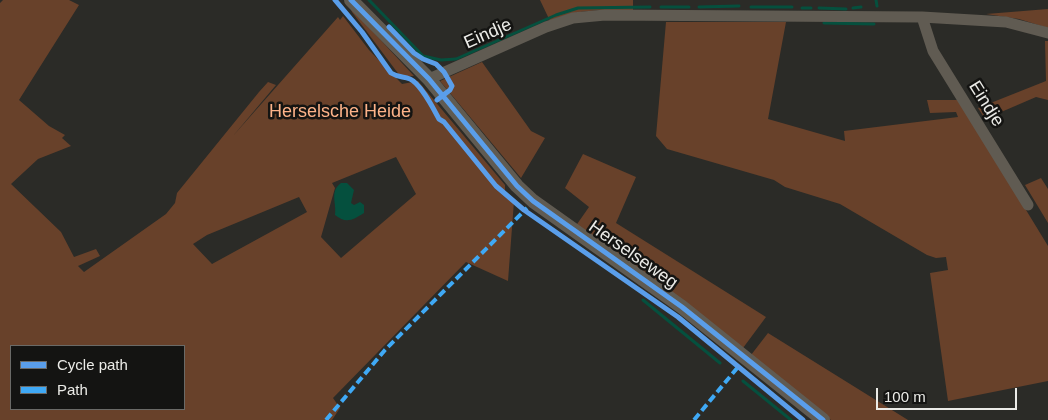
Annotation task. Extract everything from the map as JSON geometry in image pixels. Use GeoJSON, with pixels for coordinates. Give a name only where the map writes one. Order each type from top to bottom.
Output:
{"type":"FeatureCollection","features":[{"type":"Feature","properties":{"kind":"street","name":"Herselseweg"},"geometry":{"type":"LineString","coordinates":[[351,0],[429,79],[517,186],[533,201],[682,307],[823,420]]}},
{"type":"Feature","properties":{"kind":"street","name":"Eindje"},"geometry":{"type":"LineString","coordinates":[[429,79],[546,27],[573,18],[606,15],[922,16],[1006,22],[1048,33]]}},
{"type":"Feature","properties":{"kind":"street","name":"Eindje"},"geometry":{"type":"LineString","coordinates":[[922,16],[933,51],[1028,206]]}},
{"type":"Feature","properties":{"kind":"green space","name":"Herselsche Heide"},"geometry":{"type":"Polygon","coordinates":[[[3,0],[69,0],[79,5],[19,100],[49,126],[65,135],[62,138],[71,146],[38,159],[11,184],[61,232],[74,257],[96,249],[100,256],[78,266],[84,272],[166,214],[175,203],[177,193],[259,92],[268,82],[276,85],[233,136],[338,17],[340,20],[343,16],[369,50],[402,84],[418,81],[505,185],[505,192],[514,201],[508,281],[466,262],[333,398],[340,408],[332,420],[0,420],[0,3],[3,0]],[[396,157],[332,183],[335,188],[321,237],[341,258],[416,194],[396,157]],[[299,197],[207,235],[193,244],[212,264],[307,212],[299,197]]]}},
{"type":"Feature","properties":{"kind":"green space"},"geometry":{"type":"Polygon","coordinates":[[[540,0],[633,0],[633,10],[581,12],[550,21],[540,0]]]}},
{"type":"Feature","properties":{"kind":"green space"},"geometry":{"type":"Polygon","coordinates":[[[350,7],[414,76],[400,76],[350,7]]]}},
{"type":"Feature","properties":{"kind":"green space"},"geometry":{"type":"Polygon","coordinates":[[[1048,9],[1048,28],[1019,19],[986,14],[1048,9]]]}},
{"type":"Feature","properties":{"kind":"green space"},"geometry":{"type":"Polygon","coordinates":[[[666,22],[786,22],[768,119],[845,141],[844,131],[958,117],[956,112],[930,113],[927,100],[959,100],[1048,246],[1048,381],[948,401],[930,273],[948,270],[946,257],[936,258],[927,255],[840,204],[785,187],[774,180],[667,149],[656,136],[666,22]]]}},
{"type":"Feature","properties":{"kind":"green space"},"geometry":{"type":"Polygon","coordinates":[[[1045,41],[1048,41],[1048,100],[1036,97],[985,119],[978,108],[1046,81],[1045,41]]]}},
{"type":"Feature","properties":{"kind":"green space"},"geometry":{"type":"Polygon","coordinates":[[[482,62],[531,131],[545,138],[521,178],[440,81],[482,62]]]}},
{"type":"Feature","properties":{"kind":"green space"},"geometry":{"type":"Polygon","coordinates":[[[583,154],[636,177],[616,223],[766,317],[743,348],[575,227],[589,207],[565,188],[583,154]]]}},
{"type":"Feature","properties":{"kind":"green space"},"geometry":{"type":"Polygon","coordinates":[[[1041,178],[1048,189],[1048,223],[1025,185],[1041,178]]]}},
{"type":"Feature","properties":{"kind":"green space"},"geometry":{"type":"Polygon","coordinates":[[[768,333],[908,420],[831,420],[751,355],[768,333]]]}},
{"type":"Feature","properties":{"kind":"shaded area"},"geometry":{"type":"Polygon","coordinates":[[[341,183],[347,183],[354,190],[351,203],[354,205],[360,202],[364,205],[364,213],[353,219],[346,220],[335,215],[334,194],[337,186],[341,183]]]}},
{"type":"Feature","properties":{"kind":"waterway"},"geometry":{"type":"LineString","coordinates":[[369,0],[423,56],[441,60],[456,59],[556,15],[578,8],[650,7]]}},
{"type":"Feature","properties":{"kind":"waterway"},"geometry":{"type":"LineString","coordinates":[[876,0],[877,6]]}},
{"type":"Feature","properties":{"kind":"waterway"},"geometry":{"type":"LineString","coordinates":[[699,7],[739,6]]}},
{"type":"Feature","properties":{"kind":"waterway"},"geometry":{"type":"LineString","coordinates":[[661,7],[689,7]]}},
{"type":"Feature","properties":{"kind":"waterway"},"geometry":{"type":"LineString","coordinates":[[751,7],[792,7]]}},
{"type":"Feature","properties":{"kind":"waterway"},"geometry":{"type":"LineString","coordinates":[[853,8],[861,7]]}},
{"type":"Feature","properties":{"kind":"waterway"},"geometry":{"type":"LineString","coordinates":[[802,8],[811,8]]}},
{"type":"Feature","properties":{"kind":"waterway"},"geometry":{"type":"LineString","coordinates":[[819,8],[846,9]]}},
{"type":"Feature","properties":{"kind":"waterway"},"geometry":{"type":"LineString","coordinates":[[824,23],[874,24]]}},
{"type":"Feature","properties":{"kind":"waterway"},"geometry":{"type":"LineString","coordinates":[[643,300],[720,363]]}},
{"type":"Feature","properties":{"kind":"waterway"},"geometry":{"type":"LineString","coordinates":[[743,381],[791,420]]}},
{"type":"Feature","properties":{"kind":"marked path"},"geometry":{"type":"LineString","coordinates":[[326,420],[385,350],[527,208]]}},
{"type":"Feature","properties":{"kind":"marked path"},"geometry":{"type":"LineString","coordinates":[[694,420],[738,367]]}},
{"type":"Feature","properties":{"kind":"cycle path"},"geometry":{"type":"LineString","coordinates":[[335,0],[362,32],[391,73],[410,79],[418,86],[439,119],[444,122],[496,186],[524,210],[678,317],[803,420]]}},
{"type":"Feature","properties":{"kind":"cycle path"},"geometry":{"type":"LineString","coordinates":[[351,0],[429,79],[517,186],[533,201],[682,307],[823,420]]}},
{"type":"Feature","properties":{"kind":"cycle path"},"geometry":{"type":"LineString","coordinates":[[389,27],[414,53],[436,64],[444,72],[452,86],[450,90],[437,100]]}}]}
